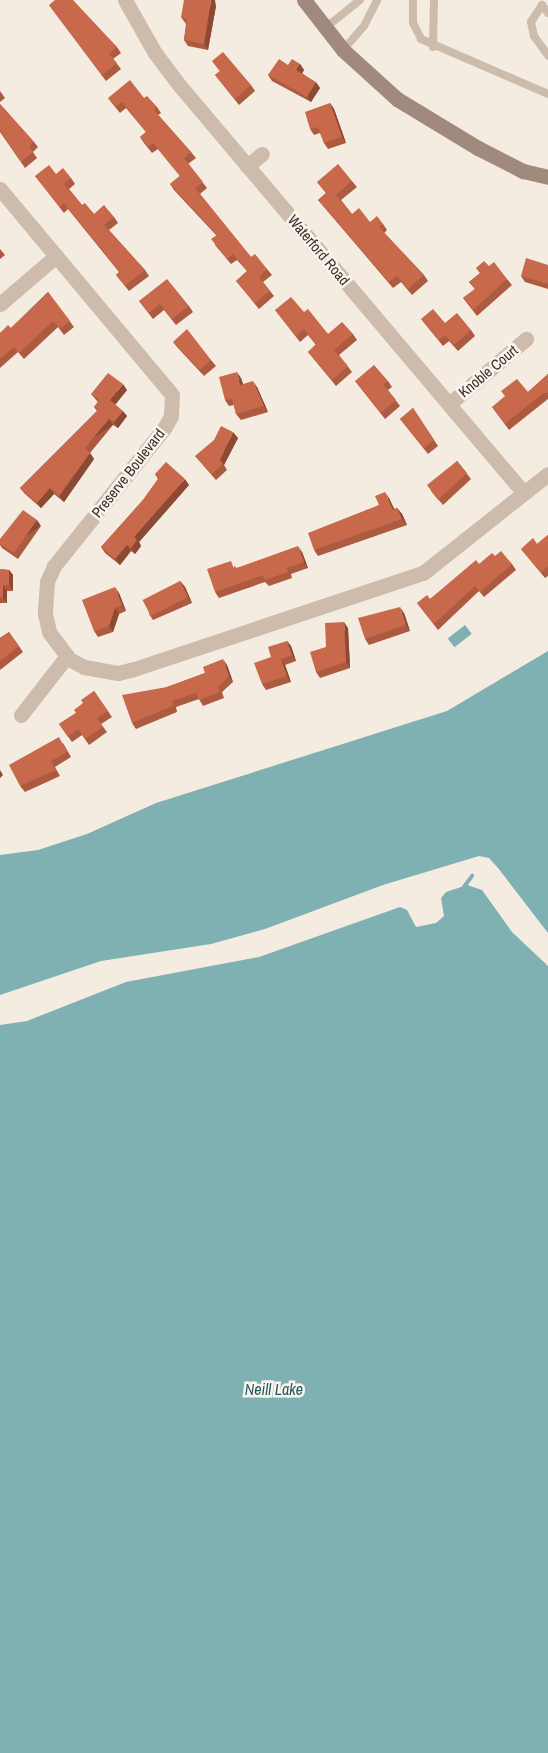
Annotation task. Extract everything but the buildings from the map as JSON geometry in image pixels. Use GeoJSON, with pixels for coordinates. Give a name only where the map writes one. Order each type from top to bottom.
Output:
{"type":"FeatureCollection","features":[{"type":"Feature","properties":{"kind":"street","name":"Waterford Road"},"geometry":{"type":"LineString","coordinates":[[125,0],[155,53],[247,166],[523,492]]}},
{"type":"Feature","properties":{"kind":"street"},"geometry":{"type":"LineString","coordinates":[[304,0],[324,28],[344,50],[396,99],[436,126],[523,171],[548,177]]}},
{"type":"Feature","properties":{"kind":"street"},"geometry":{"type":"LineString","coordinates":[[247,166],[262,154]]}},
{"type":"Feature","properties":{"kind":"street","name":"Preserve Boulevard"},"geometry":{"type":"LineString","coordinates":[[0,189],[166,385],[172,395],[176,418],[54,566],[47,582],[47,623],[58,647],[67,656]]}},
{"type":"Feature","properties":{"kind":"street"},"geometry":{"type":"LineString","coordinates":[[0,304],[56,256]]}},
{"type":"Feature","properties":{"kind":"street","name":"Knoble Court"},"geometry":{"type":"LineString","coordinates":[[449,404],[526,339]]}},
{"type":"Feature","properties":{"kind":"street"},"geometry":{"type":"LineString","coordinates":[[21,715],[67,656],[84,667],[118,673],[405,581],[441,562],[523,492],[548,474]]}},
{"type":"Feature","properties":{"kind":"lane"},"geometry":{"type":"LineString","coordinates":[[324,28],[360,0]]}},
{"type":"Feature","properties":{"kind":"lane"},"geometry":{"type":"LineString","coordinates":[[344,50],[358,34],[377,0]]}},
{"type":"Feature","properties":{"kind":"lane"},"geometry":{"type":"LineString","coordinates":[[413,0],[416,31],[433,47],[548,94]]}},
{"type":"Feature","properties":{"kind":"lane"},"geometry":{"type":"LineString","coordinates":[[433,47],[434,0]]}},
{"type":"Feature","properties":{"kind":"lane"},"geometry":{"type":"LineString","coordinates":[[548,13],[542,5],[531,22],[534,36],[548,55]]}},
{"type":"Feature","properties":{"kind":"water"},"geometry":{"type":"Polygon","coordinates":[[[465,625],[472,634],[454,647],[448,639],[465,625]]]}},
{"type":"Feature","properties":{"kind":"water"},"geometry":{"type":"Polygon","coordinates":[[[548,651],[548,933],[498,868],[489,858],[479,856],[383,885],[265,929],[211,944],[101,961],[0,995],[0,855],[38,850],[87,834],[156,803],[447,711],[548,651]]]}},
{"type":"Feature","properties":{"kind":"water","name":"Neill Lake"},"geometry":{"type":"Polygon","coordinates":[[[467,885],[482,890],[512,932],[548,966],[548,1753],[0,1753],[0,1025],[27,1021],[126,982],[259,957],[400,907],[407,910],[416,927],[436,923],[444,916],[441,898],[446,892],[467,885]]]}},
{"type":"Feature","properties":{"kind":"waterway"},"geometry":{"type":"LineString","coordinates":[[464,887],[472,876]]}}]}
